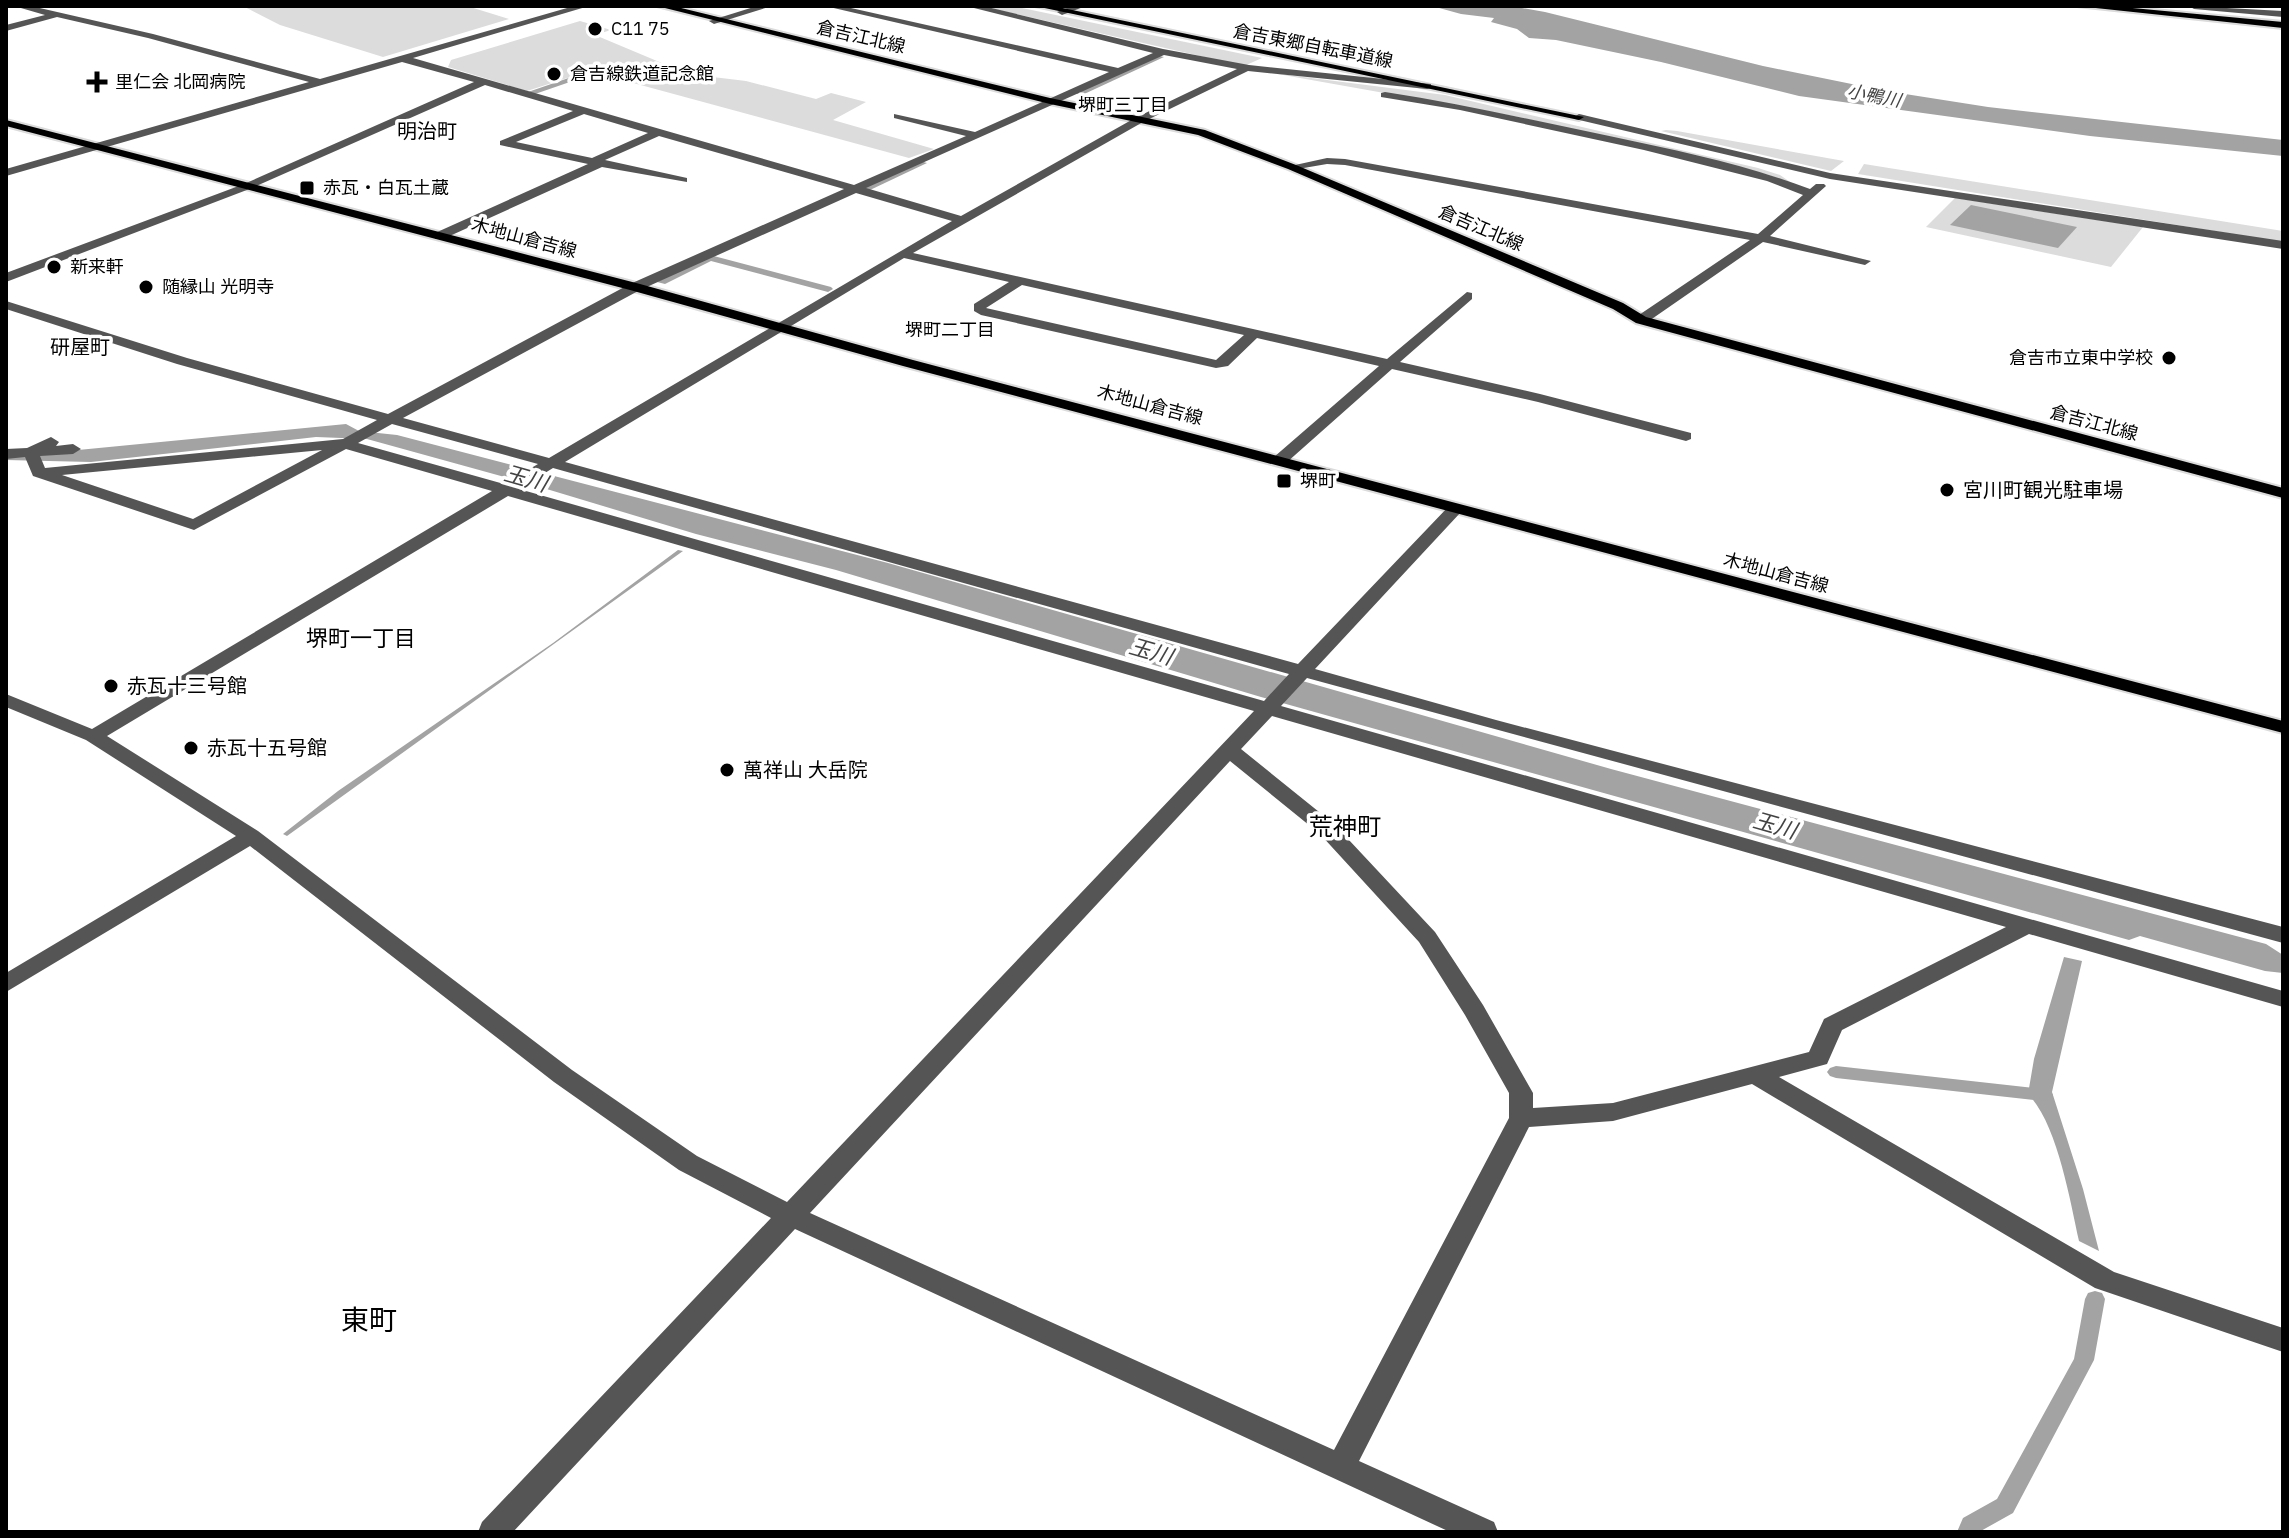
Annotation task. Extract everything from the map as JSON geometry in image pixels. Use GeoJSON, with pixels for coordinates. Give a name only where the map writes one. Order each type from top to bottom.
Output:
{"type":"FeatureCollection","features":[{"type":"Feature","properties":{"kind":"main road","name":"倉吉江北線"},"geometry":{"type":"LineString","coordinates":[[662,6],[1050,101],[1201,132],[1292,167],[1618,306],[1641,320],[2283,493]]}},
{"type":"Feature","properties":{"kind":"main road","name":"倉吉東郷自転車道線"},"geometry":{"type":"LineString","coordinates":[[1040,6],[1579,117]]}},
{"type":"Feature","properties":{"kind":"main road"},"geometry":{"type":"LineString","coordinates":[[2082,6],[2283,25]]}},
{"type":"Feature","properties":{"kind":"main road","name":"木地山倉吉線"},"geometry":{"type":"LineString","coordinates":[[6,123],[635,287],[1455,509],[2283,727]]}},
{"type":"Feature","properties":{"kind":"street"},"geometry":{"type":"LineString","coordinates":[[19,6],[323,83]]}},
{"type":"Feature","properties":{"kind":"street"},"geometry":{"type":"LineString","coordinates":[[6,173],[584,6]]}},
{"type":"Feature","properties":{"kind":"street"},"geometry":{"type":"LineString","coordinates":[[714,21],[767,6]]}},
{"type":"Feature","properties":{"kind":"street"},"geometry":{"type":"LineString","coordinates":[[830,6],[1117,71]]}},
{"type":"Feature","properties":{"kind":"street"},"geometry":{"type":"LineString","coordinates":[[971,6],[1163,52],[1247,68],[1427,86]]}},
{"type":"Feature","properties":{"kind":"street"},"geometry":{"type":"LineString","coordinates":[[1062,12],[1081,6]]}},
{"type":"Feature","properties":{"kind":"street"},"geometry":{"type":"LineString","coordinates":[[2194,6],[2283,14]]}},
{"type":"Feature","properties":{"kind":"street"},"geometry":{"type":"LineString","coordinates":[[6,28],[78,9]]}},
{"type":"Feature","properties":{"kind":"street"},"geometry":{"type":"LineString","coordinates":[[39,473],[194,525],[635,287],[1163,52]]}},
{"type":"Feature","properties":{"kind":"street"},"geometry":{"type":"LineString","coordinates":[[404,59],[963,220]]}},
{"type":"Feature","properties":{"kind":"street"},"geometry":{"type":"LineString","coordinates":[[93,736],[902,254],[1139,120],[1247,68],[1269,75],[1523,120],[1771,178],[1812,194]]}},
{"type":"Feature","properties":{"kind":"street"},"geometry":{"type":"LineString","coordinates":[[6,278],[248,186],[484,82]]}},
{"type":"Feature","properties":{"kind":"street"},"geometry":{"type":"LineString","coordinates":[[583,111],[504,143],[683,180]]}},
{"type":"Feature","properties":{"kind":"street"},"geometry":{"type":"LineString","coordinates":[[898,116],[976,135]]}},
{"type":"Feature","properties":{"kind":"street"},"geometry":{"type":"LineString","coordinates":[[1579,117],[1830,176],[2283,245]]}},
{"type":"Feature","properties":{"kind":"street"},"geometry":{"type":"LineString","coordinates":[[439,236],[658,132]]}},
{"type":"Feature","properties":{"kind":"street"},"geometry":{"type":"LineString","coordinates":[[1292,167],[1327,161],[1345,162],[1761,238],[1865,261]]}},
{"type":"Feature","properties":{"kind":"street"},"geometry":{"type":"LineString","coordinates":[[1641,320],[1761,238],[1830,176]]}},
{"type":"Feature","properties":{"kind":"street"},"geometry":{"type":"LineString","coordinates":[[902,254],[1615,416],[1686,436]]}},
{"type":"Feature","properties":{"kind":"street"},"geometry":{"type":"LineString","coordinates":[[1019,281],[979,307],[981,311],[1216,364],[1223,363],[1254,334]]}},
{"type":"Feature","properties":{"kind":"street"},"geometry":{"type":"LineString","coordinates":[[1280,460],[1467,296]]}},
{"type":"Feature","properties":{"kind":"street"},"geometry":{"type":"LineString","coordinates":[[6,305],[182,361],[551,464],[833,539],[1520,732],[2283,935]]}},
{"type":"Feature","properties":{"kind":"street"},"geometry":{"type":"LineString","coordinates":[[31,452],[51,442]]}},
{"type":"Feature","properties":{"kind":"street"},"geometry":{"type":"LineString","coordinates":[[39,473],[342,443],[2283,999]]}},
{"type":"Feature","properties":{"kind":"street"},"geometry":{"type":"LineString","coordinates":[[6,454],[73,449]]}},
{"type":"Feature","properties":{"kind":"street"},"geometry":{"type":"LineString","coordinates":[[31,452],[39,473]]}},
{"type":"Feature","properties":{"kind":"street"},"geometry":{"type":"LineString","coordinates":[[493,1532],[1228,749],[1270,710],[1455,509]]}},
{"type":"Feature","properties":{"kind":"street"},"geometry":{"type":"LineString","coordinates":[[6,700],[93,736],[251,836],[563,1076],[688,1163],[789,1215],[1483,1532]]}},
{"type":"Feature","properties":{"kind":"street"},"geometry":{"type":"LineString","coordinates":[[1228,749],[1327,829],[1427,937],[1475,1011],[1521,1093],[1521,1118],[1341,1465]]}},
{"type":"Feature","properties":{"kind":"street"},"geometry":{"type":"LineString","coordinates":[[6,984],[251,836]]}},
{"type":"Feature","properties":{"kind":"street"},"geometry":{"type":"LineString","coordinates":[[1521,1118],[1613,1112],[1818,1058],[1832,1025],[2027,926]]}},
{"type":"Feature","properties":{"kind":"street"},"geometry":{"type":"LineString","coordinates":[[1756,1075],[2105,1280],[2283,1340]]}},
{"type":"Feature","properties":{"kind":"shaded area"},"geometry":{"type":"Polygon","coordinates":[[[243,6],[467,6],[509,19],[383,57],[280,25],[243,6]]]}},
{"type":"Feature","properties":{"kind":"shaded area"},"geometry":{"type":"Polygon","coordinates":[[[981,6],[1012,6],[1262,58],[1244,66],[981,6]]]}},
{"type":"Feature","properties":{"kind":"shaded area"},"geometry":{"type":"Polygon","coordinates":[[[580,21],[611,30],[595,35],[688,74],[746,81],[816,99],[831,93],[866,102],[833,120],[934,149],[909,158],[589,71],[527,91],[448,67],[451,60],[580,21]]]}},
{"type":"Feature","properties":{"kind":"shaded area"},"geometry":{"type":"Polygon","coordinates":[[[1272,73],[1445,95],[1758,168],[1780,175],[1793,184],[1769,175],[1519,117],[1272,73]]]}},
{"type":"Feature","properties":{"kind":"shaded area"},"geometry":{"type":"Polygon","coordinates":[[[1661,131],[1844,161],[1831,171],[1661,131]]]}},
{"type":"Feature","properties":{"kind":"shaded area"},"geometry":{"type":"Polygon","coordinates":[[[1864,164],[2283,231],[2283,242],[1858,174],[1864,164]]]}},
{"type":"Feature","properties":{"kind":"shaded area"},"geometry":{"type":"Polygon","coordinates":[[[1955,198],[2143,227],[2111,267],[1926,227],[1955,198]]]}},
{"type":"Feature","properties":{"kind":"water","name":"小鴨川"},"geometry":{"type":"Polygon","coordinates":[[[1432,6],[1511,6],[1545,12],[1763,66],[1886,91],[1988,107],[2283,140],[2283,156],[2090,136],[1799,96],[1661,62],[1556,40],[1529,38],[1517,29],[1491,22],[1494,18],[1432,6]]]}},
{"type":"Feature","properties":{"kind":"water"},"geometry":{"type":"Polygon","coordinates":[[[1971,205],[2077,227],[2058,248],[1950,225],[1971,205]]]}},
{"type":"Feature","properties":{"kind":"water","name":"玉川"},"geometry":{"type":"Polygon","coordinates":[[[346,424],[359,431],[397,435],[888,563],[1611,769],[2266,944],[2283,955],[2283,973],[2265,971],[2140,936],[2129,940],[1261,697],[836,570],[696,534],[367,439],[316,437],[91,462],[6,460],[6,457],[346,424]]]}},
{"type":"Feature","properties":{"kind":"water"},"geometry":{"type":"Polygon","coordinates":[[[678,550],[683,551],[287,836],[283,834],[338,791],[553,643],[678,550]]]}},
{"type":"Feature","properties":{"kind":"water"},"geometry":{"type":"Polygon","coordinates":[[[2064,957],[2082,961],[2052,1092],[2099,1251],[2079,1241],[2055,1142],[2028,1094],[2034,1059],[2064,957]]]}},
{"type":"Feature","properties":{"kind":"waterway"},"geometry":{"type":"LineString","coordinates":[[1079,93],[1161,57]]}},
{"type":"Feature","properties":{"kind":"waterway"},"geometry":{"type":"LineString","coordinates":[[532,92],[589,74]]}},
{"type":"Feature","properties":{"kind":"waterway"},"geometry":{"type":"LineString","coordinates":[[867,188],[923,163]]}},
{"type":"Feature","properties":{"kind":"waterway"},"geometry":{"type":"LineString","coordinates":[[710,258],[828,289]]}},
{"type":"Feature","properties":{"kind":"waterway"},"geometry":{"type":"LineString","coordinates":[[662,282],[708,259]]}},
{"type":"Feature","properties":{"kind":"waterway"},"geometry":{"type":"LineString","coordinates":[[1836,1072],[2044,1095]]}},
{"type":"Feature","properties":{"kind":"waterway"},"geometry":{"type":"LineString","coordinates":[[1968,1532],[1971,1525],[2005,1506],[2084,1360],[2095,1299]]}},
{"type":"Feature","properties":{"kind":"place","name":"C11 75"},"geometry":{"type":"Point","coordinates":[595,29]}},
{"type":"Feature","properties":{"kind":"place","name":"倉吉線鉄道記念館"},"geometry":{"type":"Point","coordinates":[554,74]}},
{"type":"Feature","properties":{"kind":"place","name":"里仁会 北岡病院"},"geometry":{"type":"Point","coordinates":[97,82]}},
{"type":"Feature","properties":{"kind":"place","name":"赤瓦・白瓦土蔵"},"geometry":{"type":"Point","coordinates":[307,188]}},
{"type":"Feature","properties":{"kind":"place","name":"新来軒"},"geometry":{"type":"Point","coordinates":[54,267]}},
{"type":"Feature","properties":{"kind":"place","name":"随縁山 光明寺"},"geometry":{"type":"Point","coordinates":[146,287]}},
{"type":"Feature","properties":{"kind":"place","name":"倉吉市立東中学校"},"geometry":{"type":"Point","coordinates":[2169,358]}},
{"type":"Feature","properties":{"kind":"place","name":"堺町"},"geometry":{"type":"Point","coordinates":[1284,481]}},
{"type":"Feature","properties":{"kind":"place","name":"宮川町観光駐車場"},"geometry":{"type":"Point","coordinates":[1947,490]}},
{"type":"Feature","properties":{"kind":"place","name":"赤瓦十三号館"},"geometry":{"type":"Point","coordinates":[111,686]}},
{"type":"Feature","properties":{"kind":"place","name":"赤瓦十五号館"},"geometry":{"type":"Point","coordinates":[191,748]}},
{"type":"Feature","properties":{"kind":"place","name":"萬祥山 大岳院"},"geometry":{"type":"Point","coordinates":[727,770]}},
{"type":"Feature","properties":{"kind":"district","name":"堺町三丁目"},"geometry":{"type":"Point","coordinates":[1123,105]}},
{"type":"Feature","properties":{"kind":"district","name":"明治町"},"geometry":{"type":"Point","coordinates":[427,131]}},
{"type":"Feature","properties":{"kind":"district","name":"堺町二丁目"},"geometry":{"type":"Point","coordinates":[950,330]}},
{"type":"Feature","properties":{"kind":"district","name":"研屋町"},"geometry":{"type":"Point","coordinates":[80,347]}},
{"type":"Feature","properties":{"kind":"district","name":"堺町一丁目"},"geometry":{"type":"Point","coordinates":[361,638]}},
{"type":"Feature","properties":{"kind":"district","name":"荒神町"},"geometry":{"type":"Point","coordinates":[1345,827]}},
{"type":"Feature","properties":{"kind":"district","name":"東町"},"geometry":{"type":"Point","coordinates":[369,1320]}}]}
